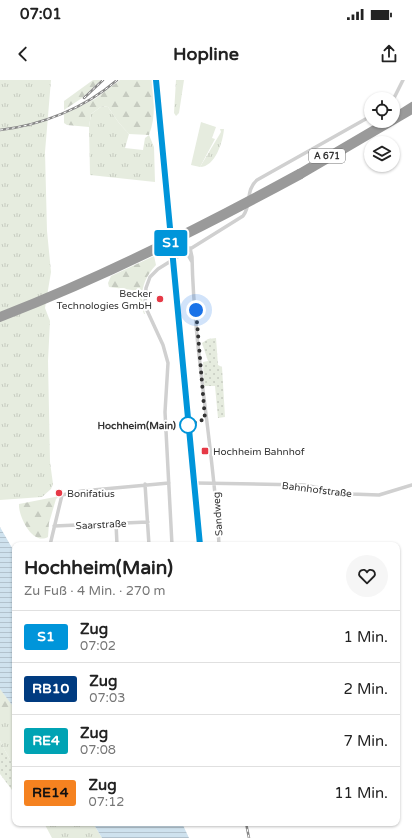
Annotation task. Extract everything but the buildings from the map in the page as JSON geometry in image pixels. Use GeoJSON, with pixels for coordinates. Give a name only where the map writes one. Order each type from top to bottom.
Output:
{"type":"FeatureCollection","features":[{"type":"Feature","properties":{"kind":"highway"},"geometry":{"type":"LineString","coordinates":[[400,113],[412,105]]}},
{"type":"Feature","properties":{"kind":"highway","name":"A 671"},"geometry":{"type":"LineString","coordinates":[[0,319],[133,262],[214,222],[412,111]]}},
{"type":"Feature","properties":{"kind":"highway","name":"A 671"},"geometry":{"type":"LineString","coordinates":[[0,315],[59,291],[147,250],[300,174],[375,128]]}},
{"type":"Feature","properties":{"kind":"street"},"geometry":{"type":"LineString","coordinates":[[397,92],[403,80]]}},
{"type":"Feature","properties":{"kind":"street"},"geometry":{"type":"LineString","coordinates":[[172,542],[165,412],[167,358],[164,345],[147,310],[144,294],[148,282],[154,273],[243,216],[247,209],[250,188],[257,180],[364,120]]}},
{"type":"Feature","properties":{"kind":"street","name":"Sandweg"},"geometry":{"type":"LineString","coordinates":[[188,250],[192,263],[205,419],[215,482],[219,542]]}},
{"type":"Feature","properties":{"kind":"street","name":"Bahnhofstraße"},"geometry":{"type":"LineString","coordinates":[[196,483],[215,482],[304,485],[351,494],[379,495],[412,485]]}},
{"type":"Feature","properties":{"kind":"street"},"geometry":{"type":"LineString","coordinates":[[51,542],[62,495],[145,484],[169,483]]}},
{"type":"Feature","properties":{"kind":"street"},"geometry":{"type":"LineString","coordinates":[[145,484],[149,542]]}},
{"type":"Feature","properties":{"kind":"street","name":"Saarstraße"},"geometry":{"type":"LineString","coordinates":[[54,526],[148,522]]}},
{"type":"Feature","properties":{"kind":"street"},"geometry":{"type":"LineString","coordinates":[[116,523],[117,542]]}},
{"type":"Feature","properties":{"kind":"green space"},"geometry":{"type":"Polygon","coordinates":[[[0,80],[51,80],[45,152],[47,231],[51,272],[45,308],[50,321],[48,361],[50,462],[53,484],[51,489],[42,497],[0,500],[0,80]]]}},
{"type":"Feature","properties":{"kind":"green space"},"geometry":{"type":"Polygon","coordinates":[[[93,80],[101,80],[82,98],[64,110],[64,101],[93,80]]]}},
{"type":"Feature","properties":{"kind":"green space"},"geometry":{"type":"Polygon","coordinates":[[[120,80],[152,80],[154,115],[149,135],[129,134],[108,107],[102,106],[91,114],[89,127],[67,125],[64,123],[64,114],[95,99],[120,80]]]}},
{"type":"Feature","properties":{"kind":"green space"},"geometry":{"type":"Polygon","coordinates":[[[176,80],[184,80],[179,113],[176,116],[174,113],[176,80]]]}},
{"type":"Feature","properties":{"kind":"green space"},"geometry":{"type":"Polygon","coordinates":[[[102,106],[108,107],[129,134],[125,148],[143,150],[145,138],[149,135],[154,147],[155,182],[90,175],[89,127],[91,114],[102,106]]]}},
{"type":"Feature","properties":{"kind":"green space"},"geometry":{"type":"Polygon","coordinates":[[[201,122],[216,127],[212,138],[215,139],[200,167],[191,165],[201,122]]]}},
{"type":"Feature","properties":{"kind":"green space"},"geometry":{"type":"Polygon","coordinates":[[[220,129],[224,129],[217,153],[210,163],[200,167],[221,132],[220,129]]]}},
{"type":"Feature","properties":{"kind":"green space"},"geometry":{"type":"Polygon","coordinates":[[[154,256],[156,265],[148,276],[143,288],[142,300],[144,314],[137,293],[132,290],[109,287],[108,283],[111,276],[154,256]]]}},
{"type":"Feature","properties":{"kind":"green space"},"geometry":{"type":"Polygon","coordinates":[[[216,338],[218,365],[222,367],[225,417],[218,418],[215,386],[204,386],[203,362],[208,361],[202,343],[208,339],[216,338]]]}},
{"type":"Feature","properties":{"kind":"green space"},"geometry":{"type":"Polygon","coordinates":[[[20,488],[42,488],[42,496],[21,497],[20,488]]]}},
{"type":"Feature","properties":{"kind":"green space"},"geometry":{"type":"Polygon","coordinates":[[[60,496],[56,499],[49,523],[48,537],[42,539],[37,537],[27,528],[19,509],[19,504],[60,496]]]}},
{"type":"Feature","properties":{"kind":"green space"},"geometry":{"type":"Polygon","coordinates":[[[0,689],[12,705],[12,763],[0,741],[0,689]]]}},
{"type":"Feature","properties":{"kind":"green space"},"geometry":{"type":"Polygon","coordinates":[[[0,689],[12,705],[12,721],[0,707],[0,689]]]}},
{"type":"Feature","properties":{"kind":"green space"},"geometry":{"type":"Polygon","coordinates":[[[0,741],[12,763],[12,790],[0,774],[0,741]]]}},
{"type":"Feature","properties":{"kind":"green space"},"geometry":{"type":"Polygon","coordinates":[[[46,826],[95,826],[102,838],[52,838],[46,826]]]}},
{"type":"Feature","properties":{"kind":"water"},"geometry":{"type":"Polygon","coordinates":[[[0,527],[12,548],[12,705],[0,689],[0,527]]]}},
{"type":"Feature","properties":{"kind":"water"},"geometry":{"type":"Polygon","coordinates":[[[95,826],[183,826],[189,838],[102,838],[95,826]]]}},
{"type":"Feature","properties":{"kind":"railway"},"geometry":{"type":"LineString","coordinates":[[84,98],[103,80]]}},
{"type":"Feature","properties":{"kind":"railway"},"geometry":{"type":"LineString","coordinates":[[0,130],[32,124],[62,114],[91,99],[117,80]]}},
{"type":"Feature","properties":{"kind":"railway"},"geometry":{"type":"LineString","coordinates":[[156,80],[200,542]]}},
{"type":"Feature","properties":{"kind":"railway"},"geometry":{"type":"LineString","coordinates":[[247,826],[249,838]]}},
{"type":"Feature","properties":{"kind":"train","name":"S1"},"geometry":{"type":"LineString","coordinates":[[156,80],[200,542]]}},
{"type":"Feature","properties":{"kind":"place","name":"Becker Technologies GmbH"},"geometry":{"type":"Point","coordinates":[160,299]}},
{"type":"Feature","properties":{"kind":"place","name":"Hochheim(Main)"},"geometry":{"type":"Point","coordinates":[188,425]}},
{"type":"Feature","properties":{"kind":"place","name":"Hochheim Bahnhof"},"geometry":{"type":"Point","coordinates":[205,451]}},
{"type":"Feature","properties":{"kind":"place","name":"Bonifatius"},"geometry":{"type":"Point","coordinates":[59,493]}},
{"type":"Feature","properties":{"kind":"route"},"geometry":{"type":"LineString","coordinates":[[188,425],[205,419],[196,310]]}}]}
